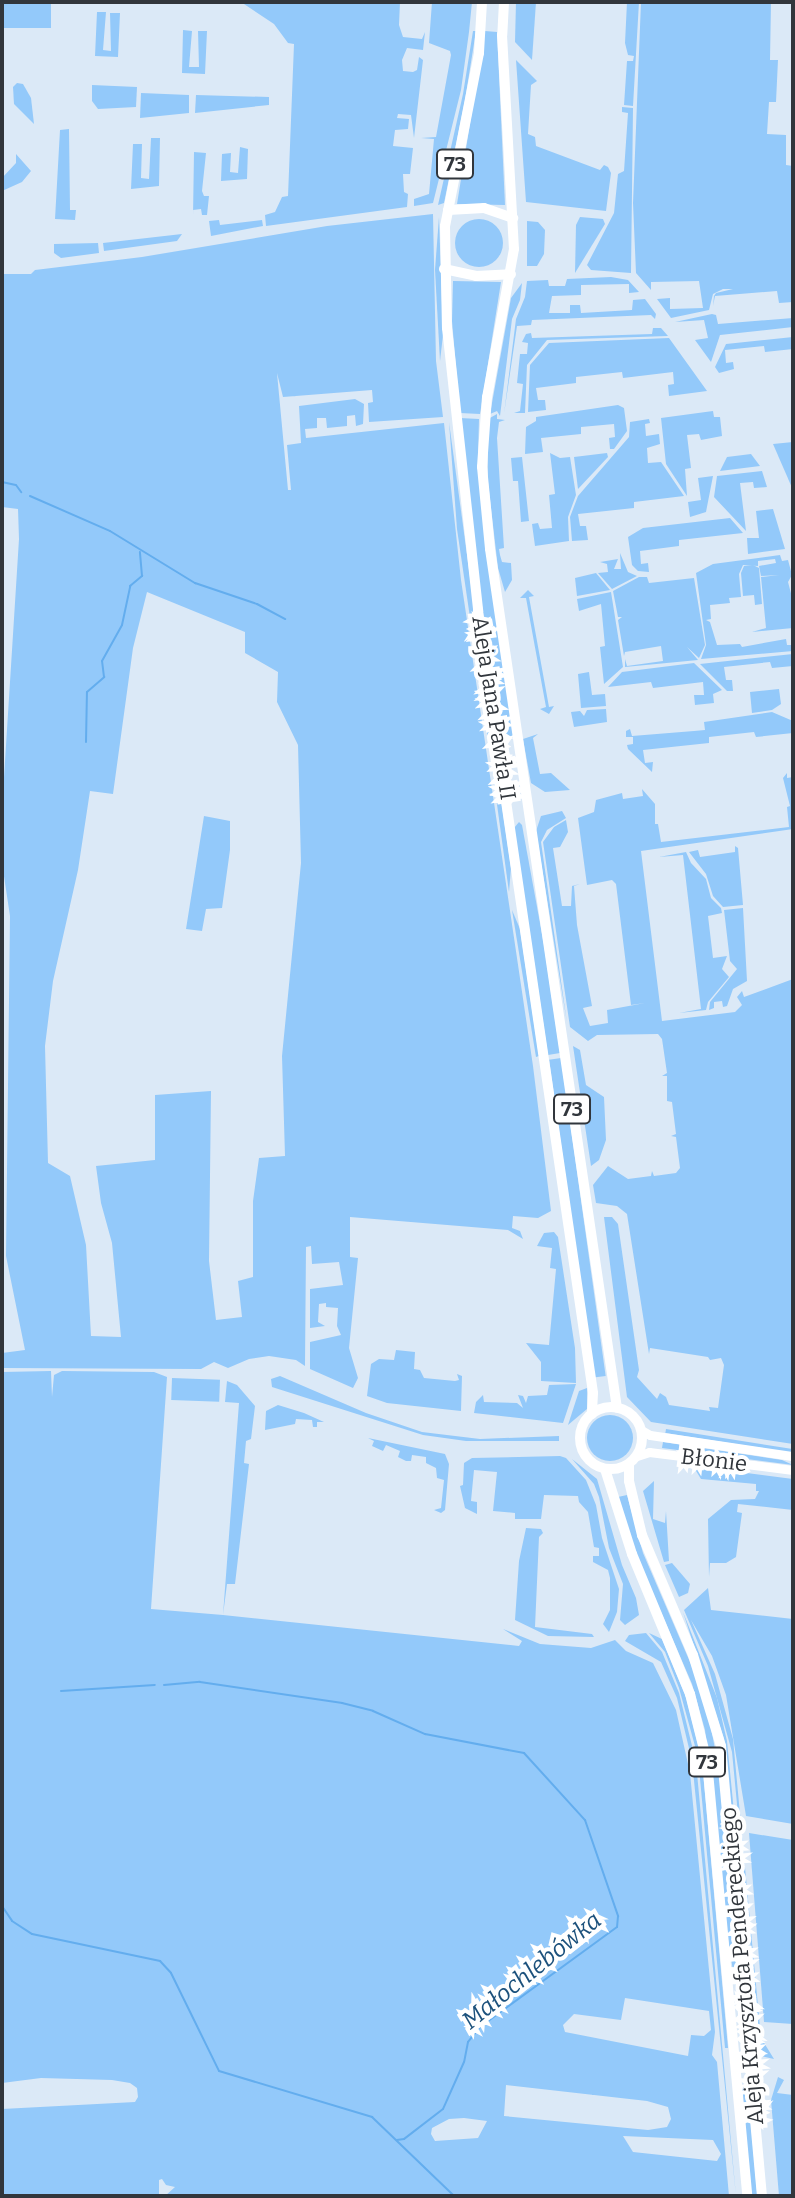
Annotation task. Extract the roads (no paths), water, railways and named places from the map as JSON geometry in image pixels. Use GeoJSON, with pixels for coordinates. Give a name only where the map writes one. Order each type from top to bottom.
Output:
{"type":"FeatureCollection","features":[{"type":"Feature","properties":{"kind":"main road","name":"Aleja Jana Pawła II"},"geometry":{"type":"LineString","coordinates":[[482,2],[479,53],[448,210],[444,269],[456,419],[478,611],[591,1383],[592,1414]]}},
{"type":"Feature","properties":{"kind":"main road","name":"Aleja Jana Pawła II"},"geometry":{"type":"LineString","coordinates":[[504,2],[502,35],[513,218],[511,274],[486,407],[482,467],[490,549],[617,1408]]}},
{"type":"Feature","properties":{"kind":"main road"},"geometry":{"type":"LineString","coordinates":[[448,210],[484,208],[513,218]]}},
{"type":"Feature","properties":{"kind":"main road"},"geometry":{"type":"LineString","coordinates":[[444,269],[476,276],[511,274]]}},
{"type":"Feature","properties":{"kind":"main road"},"geometry":{"type":"LineString","coordinates":[[592,1414],[617,1408],[632,1416],[641,1430]]}},
{"type":"Feature","properties":{"kind":"main road","name":"73"},"geometry":{"type":"LineString","coordinates":[[592,1414],[581,1428],[581,1446],[588,1458],[605,1469]]}},
{"type":"Feature","properties":{"kind":"main road","name":"73"},"geometry":{"type":"LineString","coordinates":[[633,1460],[642,1443],[641,1430]]}},
{"type":"Feature","properties":{"kind":"main road","name":"Błonie"},"geometry":{"type":"LineString","coordinates":[[641,1430],[650,1435],[793,1456]]}},
{"type":"Feature","properties":{"kind":"main road","name":"Błonie"},"geometry":{"type":"LineString","coordinates":[[633,1460],[649,1452],[793,1470]]}},
{"type":"Feature","properties":{"kind":"main road"},"geometry":{"type":"LineString","coordinates":[[605,1469],[633,1460]]}},
{"type":"Feature","properties":{"kind":"main road","name":"Aleja Krzysztofa Pendereckiego"},"geometry":{"type":"LineString","coordinates":[[633,1460],[629,1481],[642,1535],[693,1655],[721,1746],[762,2196]]}},
{"type":"Feature","properties":{"kind":"main road","name":"Aleja Krzysztofa Pendereckiego"},"geometry":{"type":"LineString","coordinates":[[605,1469],[632,1554],[690,1694],[707,1761],[747,2196]]}},
{"type":"Feature","properties":{"kind":"waterway"},"geometry":{"type":"LineString","coordinates":[[2,482],[16,485],[21,492]]}},
{"type":"Feature","properties":{"kind":"waterway"},"geometry":{"type":"LineString","coordinates":[[30,496],[110,531],[195,583],[257,604],[285,619]]}},
{"type":"Feature","properties":{"kind":"waterway"},"geometry":{"type":"LineString","coordinates":[[86,742],[87,692],[104,677],[102,661],[122,625],[130,586],[142,576],[140,552]]}},
{"type":"Feature","properties":{"kind":"waterway","name":"Małochlebówka"},"geometry":{"type":"LineString","coordinates":[[164,1685],[200,1682],[342,1703],[373,1711],[425,1734],[524,1753],[585,1820],[618,1916],[617,1927],[480,2027],[468,2042],[464,2062],[443,2109],[404,2139],[397,2140]]}},
{"type":"Feature","properties":{"kind":"waterway","name":"Małochlebówka"},"geometry":{"type":"LineString","coordinates":[[61,1691],[155,1685]]}},
{"type":"Feature","properties":{"kind":"waterway","name":"Małochlebówka"},"geometry":{"type":"LineString","coordinates":[[2,1906],[12,1921],[32,1934],[160,1961],[171,1973],[219,2071],[372,2117],[454,2196]]}}]}
